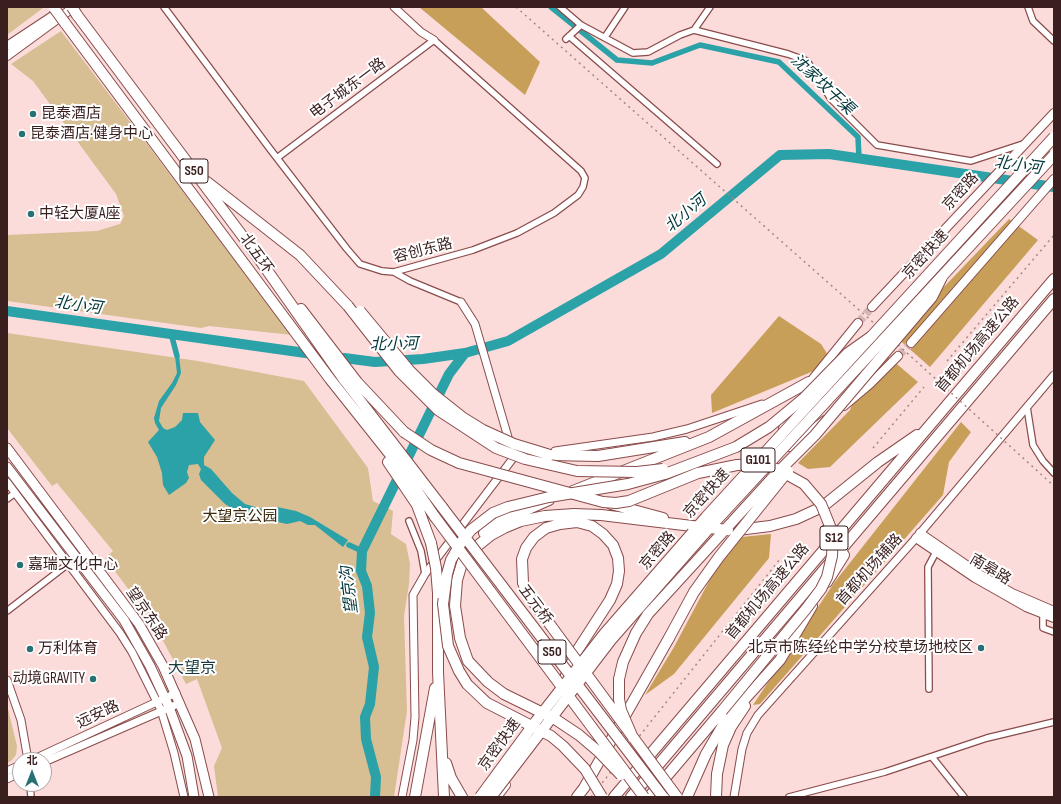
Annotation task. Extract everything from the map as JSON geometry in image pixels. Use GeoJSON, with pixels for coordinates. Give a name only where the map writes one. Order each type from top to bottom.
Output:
{"type":"FeatureCollection","features":[{"type":"Feature","properties":{"kind":"highway","name":"北五环"},"geometry":{"type":"LineString","coordinates":[[53,7],[330,379],[382,445],[392,454]]}},
{"type":"Feature","properties":{"kind":"highway","name":"北五环"},"geometry":{"type":"LineString","coordinates":[[74,10],[250,246],[346,381],[392,454],[435,517]]}},
{"type":"Feature","properties":{"kind":"highway","name":"京密快速"},"geometry":{"type":"LineString","coordinates":[[480,797],[536,721],[604,634],[706,517],[1054,137]]}},
{"type":"Feature","properties":{"kind":"highway","name":"京密快速"},"geometry":{"type":"LineString","coordinates":[[491,797],[611,640],[713,524],[1054,155]]}},
{"type":"Feature","properties":{"kind":"highway"},"geometry":{"type":"LineString","coordinates":[[193,170],[300,255],[351,305],[409,370],[433,394],[483,430],[514,444],[550,454],[598,456],[644,450],[709,437]]}},
{"type":"Feature","properties":{"kind":"highway"},"geometry":{"type":"LineString","coordinates":[[250,246],[319,331],[357,382],[404,432],[431,450],[459,462],[692,526]]}},
{"type":"Feature","properties":{"kind":"highway"},"geometry":{"type":"LineString","coordinates":[[578,797],[694,592],[719,557],[815,435],[932,297],[942,277]]}},
{"type":"Feature","properties":{"kind":"highway","name":"首都机场高速公路"},"geometry":{"type":"LineString","coordinates":[[614,797],[1054,279]]}},
{"type":"Feature","properties":{"kind":"highway","name":"首都机场高速公路"},"geometry":{"type":"LineString","coordinates":[[631,797],[724,685],[859,530],[1054,299]]}},
{"type":"Feature","properties":{"kind":"highway"},"geometry":{"type":"LineString","coordinates":[[351,305],[399,371],[438,410],[496,448],[525,459],[554,467],[577,471],[605,473],[638,472],[675,468],[702,461]]}},
{"type":"Feature","properties":{"kind":"highway"},"geometry":{"type":"LineString","coordinates":[[602,797],[585,769],[564,746],[551,736],[488,703],[467,684],[459,671],[451,656],[445,634],[443,604],[447,574],[451,560],[462,541],[471,530],[493,513],[524,502],[628,484],[665,474],[736,447],[769,427],[804,398],[848,353],[872,336]]}},
{"type":"Feature","properties":{"kind":"highway"},"geometry":{"type":"LineString","coordinates":[[643,797],[599,752],[579,735],[556,719],[504,694],[477,671],[464,652],[460,638],[455,606],[457,580],[463,560],[470,547],[480,536],[499,522],[709,437],[750,416],[809,382]]}},
{"type":"Feature","properties":{"kind":"highway"},"geometry":{"type":"LineString","coordinates":[[463,560],[491,536],[504,528],[529,519],[574,514],[601,515],[715,529],[738,530],[770,526],[796,519],[822,507],[878,462],[928,427]]}},
{"type":"Feature","properties":{"kind":"highway"},"geometry":{"type":"LineString","coordinates":[[633,738],[622,710],[618,689],[623,662],[636,633],[648,614],[667,591],[815,435]]}},
{"type":"Feature","properties":{"kind":"highway"},"geometry":{"type":"LineString","coordinates":[[392,454],[404,471],[431,542],[436,568],[438,593],[438,672],[443,755],[443,795]]}},
{"type":"Feature","properties":{"kind":"highway"},"geometry":{"type":"LineString","coordinates":[[603,502],[616,503],[629,501],[672,482],[710,469],[756,464],[777,469],[797,479],[814,495],[824,509],[830,526],[833,546],[831,565],[821,589],[722,711],[649,797]]}},
{"type":"Feature","properties":{"kind":"highway","name":"北五环"},"geometry":{"type":"LineString","coordinates":[[404,471],[442,507]]}},
{"type":"Feature","properties":{"kind":"highway","name":"五元桥"},"geometry":{"type":"LineString","coordinates":[[442,507],[662,797]]}},
{"type":"Feature","properties":{"kind":"highway","name":"五元桥"},"geometry":{"type":"LineString","coordinates":[[435,517],[643,797]]}},
{"type":"Feature","properties":{"kind":"highway"},"geometry":{"type":"LineString","coordinates":[[565,678],[577,650],[610,600],[617,584],[619,572],[618,558],[613,545],[603,534],[592,526],[577,522],[560,524],[546,528],[534,537],[526,548],[522,559],[523,583],[529,596],[554,630],[633,738],[677,797]]}},
{"type":"Feature","properties":{"kind":"highway"},"geometry":{"type":"LineString","coordinates":[[716,797],[717,774],[722,750],[731,727],[780,660],[859,530]]}},
{"type":"Feature","properties":{"kind":"highway"},"geometry":{"type":"LineString","coordinates":[[687,797],[706,754],[726,720],[780,660]]}},
{"type":"Feature","properties":{"kind":"highway"},"geometry":{"type":"LineString","coordinates":[[415,797],[438,672]]}},
{"type":"Feature","properties":{"kind":"highway"},"geometry":{"type":"LineString","coordinates":[[443,755],[451,778],[462,797]]}},
{"type":"Feature","properties":{"kind":"main road"},"geometry":{"type":"LineString","coordinates":[[7,46],[65,7]]}},
{"type":"Feature","properties":{"kind":"main road"},"geometry":{"type":"LineString","coordinates":[[7,56],[74,10]]}},
{"type":"Feature","properties":{"kind":"main road","name":"京密路"},"geometry":{"type":"LineString","coordinates":[[872,307],[1054,113]]}},
{"type":"Feature","properties":{"kind":"main road"},"geometry":{"type":"LineString","coordinates":[[911,343],[1031,204],[1054,180]]}},
{"type":"Feature","properties":{"kind":"main road","name":"京密路"},"geometry":{"type":"LineString","coordinates":[[477,797],[565,678],[781,432],[809,382],[858,323]]}},
{"type":"Feature","properties":{"kind":"main road","name":"京密路"},"geometry":{"type":"LineString","coordinates":[[497,797],[615,641],[670,577],[782,454],[800,438],[870,384],[898,356]]}},
{"type":"Feature","properties":{"kind":"main road","name":"望京东路"},"geometry":{"type":"LineString","coordinates":[[7,448],[139,624],[164,666],[194,739],[208,797]]}},
{"type":"Feature","properties":{"kind":"main road","name":"望京东路"},"geometry":{"type":"LineString","coordinates":[[7,467],[128,626],[150,666],[163,705],[187,756],[194,797]]}},
{"type":"Feature","properties":{"kind":"main road","name":"南皋路"},"geometry":{"type":"LineString","coordinates":[[918,536],[936,552],[993,589],[1054,618]]}},
{"type":"Feature","properties":{"kind":"main road","name":"南皋路"},"geometry":{"type":"LineString","coordinates":[[918,536],[1012,593],[1054,611]]}},
{"type":"Feature","properties":{"kind":"street","name":"容创东路"},"geometry":{"type":"LineString","coordinates":[[164,7],[277,158],[360,264],[373,269],[394,272],[473,250],[517,233],[554,213],[578,195],[584,187],[585,178],[581,171],[434,40]]}},
{"type":"Feature","properties":{"kind":"street"},"geometry":{"type":"LineString","coordinates":[[394,7],[422,32],[434,40]]}},
{"type":"Feature","properties":{"kind":"street"},"geometry":{"type":"LineString","coordinates":[[399,7],[434,40]]}},
{"type":"Feature","properties":{"kind":"street"},"geometry":{"type":"LineString","coordinates":[[560,7],[581,25],[633,53],[648,52],[680,35],[694,30],[788,54],[808,61],[831,99],[877,145],[971,161],[1026,143]]}},
{"type":"Feature","properties":{"kind":"street"},"geometry":{"type":"LineString","coordinates":[[605,37],[625,7]]}},
{"type":"Feature","properties":{"kind":"street"},"geometry":{"type":"LineString","coordinates":[[694,30],[710,7]]}},
{"type":"Feature","properties":{"kind":"street"},"geometry":{"type":"LineString","coordinates":[[1028,7],[1033,21],[1054,41]]}},
{"type":"Feature","properties":{"kind":"street"},"geometry":{"type":"LineString","coordinates":[[581,25],[567,38],[717,164]]}},
{"type":"Feature","properties":{"kind":"street","name":"电子城东一路"},"geometry":{"type":"LineString","coordinates":[[277,158],[434,40]]}},
{"type":"Feature","properties":{"kind":"street"},"geometry":{"type":"LineString","coordinates":[[394,272],[410,281],[461,302],[476,329],[514,457]]}},
{"type":"Feature","properties":{"kind":"street","name":"首都机场辅路"},"geometry":{"type":"LineString","coordinates":[[734,797],[742,749],[747,733],[758,715],[918,536],[1054,375]]}},
{"type":"Feature","properties":{"kind":"street"},"geometry":{"type":"LineString","coordinates":[[402,797],[413,740],[415,717],[413,595],[425,574],[514,457],[653,437],[723,417],[779,398]]}},
{"type":"Feature","properties":{"kind":"street"},"geometry":{"type":"LineString","coordinates":[[1027,407],[1032,445],[1042,461],[1054,473]]}},
{"type":"Feature","properties":{"kind":"street"},"geometry":{"type":"LineString","coordinates":[[7,482],[120,633],[163,705],[184,797]]}},
{"type":"Feature","properties":{"kind":"street"},"geometry":{"type":"LineString","coordinates":[[7,499],[15,493]]}},
{"type":"Feature","properties":{"kind":"street"},"geometry":{"type":"LineString","coordinates":[[409,521],[421,550],[425,574]]}},
{"type":"Feature","properties":{"kind":"street"},"geometry":{"type":"LineString","coordinates":[[929,689],[928,567],[936,552]]}},
{"type":"Feature","properties":{"kind":"street"},"geometry":{"type":"LineString","coordinates":[[7,611],[68,564]]}},
{"type":"Feature","properties":{"kind":"street"},"geometry":{"type":"LineString","coordinates":[[93,598],[113,606]]}},
{"type":"Feature","properties":{"kind":"street"},"geometry":{"type":"LineString","coordinates":[[1040,606],[1044,614],[1043,628],[1054,632]]}},
{"type":"Feature","properties":{"kind":"street"},"geometry":{"type":"LineString","coordinates":[[7,680],[21,720],[27,752]]}},
{"type":"Feature","properties":{"kind":"street","name":"远安路"},"geometry":{"type":"LineString","coordinates":[[52,758],[163,705],[176,693]]}},
{"type":"Feature","properties":{"kind":"street","name":"远安路"},"geometry":{"type":"LineString","coordinates":[[51,752],[163,705],[180,703]]}},
{"type":"Feature","properties":{"kind":"street"},"geometry":{"type":"LineString","coordinates":[[789,797],[885,772],[987,738],[1054,722]]}},
{"type":"Feature","properties":{"kind":"street"},"geometry":{"type":"LineString","coordinates":[[932,757],[964,797]]}},
{"type":"Feature","properties":{"kind":"green space"},"geometry":{"type":"Polygon","coordinates":[[[7,7],[42,7],[43,8],[7,35],[7,7]]]}},
{"type":"Feature","properties":{"kind":"green space"},"geometry":{"type":"Polygon","coordinates":[[[61,31],[292,335],[209,326],[201,328],[7,301],[7,235],[97,231],[120,224],[124,216],[116,194],[33,81],[11,64],[61,31]]]}},
{"type":"Feature","properties":{"kind":"green space","name":"大望京公园"},"geometry":{"type":"Polygon","coordinates":[[[7,333],[198,361],[304,381],[368,468],[373,501],[393,511],[391,534],[406,544],[410,564],[409,584],[404,616],[407,711],[394,797],[218,797],[214,766],[222,748],[197,679],[186,684],[153,622],[105,558],[113,551],[57,483],[52,486],[7,428],[7,333]]]}},
{"type":"Feature","properties":{"kind":"green space"},"geometry":{"type":"Polygon","coordinates":[[[7,705],[17,746],[16,752],[12,752],[12,760],[7,763],[7,705]]]}},
{"type":"Feature","properties":{"kind":"shaded area"},"geometry":{"type":"Polygon","coordinates":[[[419,7],[481,7],[540,62],[525,95],[419,7]]]}},
{"type":"Feature","properties":{"kind":"shaded area"},"geometry":{"type":"Polygon","coordinates":[[[1009,219],[1038,240],[930,367],[896,337],[1009,219]]]}},
{"type":"Feature","properties":{"kind":"shaded area"},"geometry":{"type":"Polygon","coordinates":[[[779,316],[821,344],[833,363],[712,413],[711,395],[779,316]]]}},
{"type":"Feature","properties":{"kind":"shaded area"},"geometry":{"type":"Polygon","coordinates":[[[885,354],[918,382],[830,467],[808,469],[798,463],[850,410],[862,380],[885,354]]]}},
{"type":"Feature","properties":{"kind":"shaded area"},"geometry":{"type":"Polygon","coordinates":[[[961,422],[971,432],[949,462],[943,495],[760,704],[753,705],[834,583],[961,422]]]}},
{"type":"Feature","properties":{"kind":"shaded area"},"geometry":{"type":"Polygon","coordinates":[[[771,534],[769,558],[674,674],[645,695],[674,647],[732,538],[771,534]]]}},
{"type":"Feature","properties":{"kind":"water"},"geometry":{"type":"Polygon","coordinates":[[[175,356],[179,356],[181,373],[176,385],[161,408],[159,421],[163,428],[167,430],[175,427],[182,420],[183,413],[198,413],[200,422],[215,440],[204,457],[204,465],[211,469],[232,493],[245,504],[262,509],[277,507],[296,511],[310,517],[348,540],[343,547],[315,525],[308,525],[300,521],[287,524],[241,514],[225,504],[201,480],[199,474],[201,469],[198,464],[189,465],[187,472],[189,478],[186,483],[169,495],[163,485],[162,473],[157,457],[148,442],[159,430],[154,418],[159,401],[172,383],[177,373],[175,356]]]}},
{"type":"Feature","properties":{"kind":"waterway","name":"沈家坟干渠"},"geometry":{"type":"LineString","coordinates":[[551,7],[617,60],[652,63],[700,45],[779,62],[858,137],[859,158]]}},
{"type":"Feature","properties":{"kind":"waterway","name":"北小河"},"geometry":{"type":"LineString","coordinates":[[344,358],[375,362],[423,359],[465,353],[508,341],[661,254],[780,155],[829,154],[1054,187]]}},
{"type":"Feature","properties":{"kind":"waterway","name":"北小河"},"geometry":{"type":"LineString","coordinates":[[7,311],[334,357]]}},
{"type":"Feature","properties":{"kind":"waterway"},"geometry":{"type":"LineString","coordinates":[[171,333],[177,356]]}},
{"type":"Feature","properties":{"kind":"waterway","name":"望京沟"},"geometry":{"type":"LineString","coordinates":[[375,797],[376,777],[366,739],[365,717],[370,704],[374,667],[367,637],[370,613],[367,586],[361,571],[362,551],[449,374],[465,353]]}},
{"type":"Feature","properties":{"kind":"waterway"},"geometry":{"type":"LineString","coordinates":[[349,545],[362,551]]}},
{"type":"Feature","properties":{"kind":"tunnel"},"geometry":{"type":"LineString","coordinates":[[858,323],[872,307]]}},
{"type":"Feature","properties":{"kind":"tunnel"},"geometry":{"type":"LineString","coordinates":[[898,356],[911,343]]}},
{"type":"Feature","properties":{"kind":"railway"},"geometry":{"type":"LineString","coordinates":[[516,7],[875,324],[1054,486]]}},
{"type":"Feature","properties":{"kind":"railway"},"geometry":{"type":"LineString","coordinates":[[947,361],[1054,235]]}},
{"type":"Feature","properties":{"kind":"railway"},"geometry":{"type":"LineString","coordinates":[[873,448],[924,387]]}},
{"type":"Feature","properties":{"kind":"railway"},"geometry":{"type":"LineString","coordinates":[[591,797],[780,559]]}},
{"type":"Feature","properties":{"kind":"place","name":"昆泰酒店"},"geometry":{"type":"Point","coordinates":[33,114]}},
{"type":"Feature","properties":{"kind":"place","name":"昆泰酒店·健身中心"},"geometry":{"type":"Point","coordinates":[22,134]}},
{"type":"Feature","properties":{"kind":"place","name":"中轻大厦A座"},"geometry":{"type":"Point","coordinates":[31,214]}},
{"type":"Feature","properties":{"kind":"place","name":"嘉瑞文化中心"},"geometry":{"type":"Point","coordinates":[20,565]}},
{"type":"Feature","properties":{"kind":"place","name":"北京市陈经纶中学分校草场地校区"},"geometry":{"type":"Point","coordinates":[981,648]}},
{"type":"Feature","properties":{"kind":"place","name":"万利体育"},"geometry":{"type":"Point","coordinates":[30,649]}},
{"type":"Feature","properties":{"kind":"place","name":"动境GRAVITY"},"geometry":{"type":"Point","coordinates":[93,679]}},
{"type":"Feature","properties":{"kind":"district","name":"大望京"},"geometry":{"type":"Point","coordinates":[192,669]}}]}
